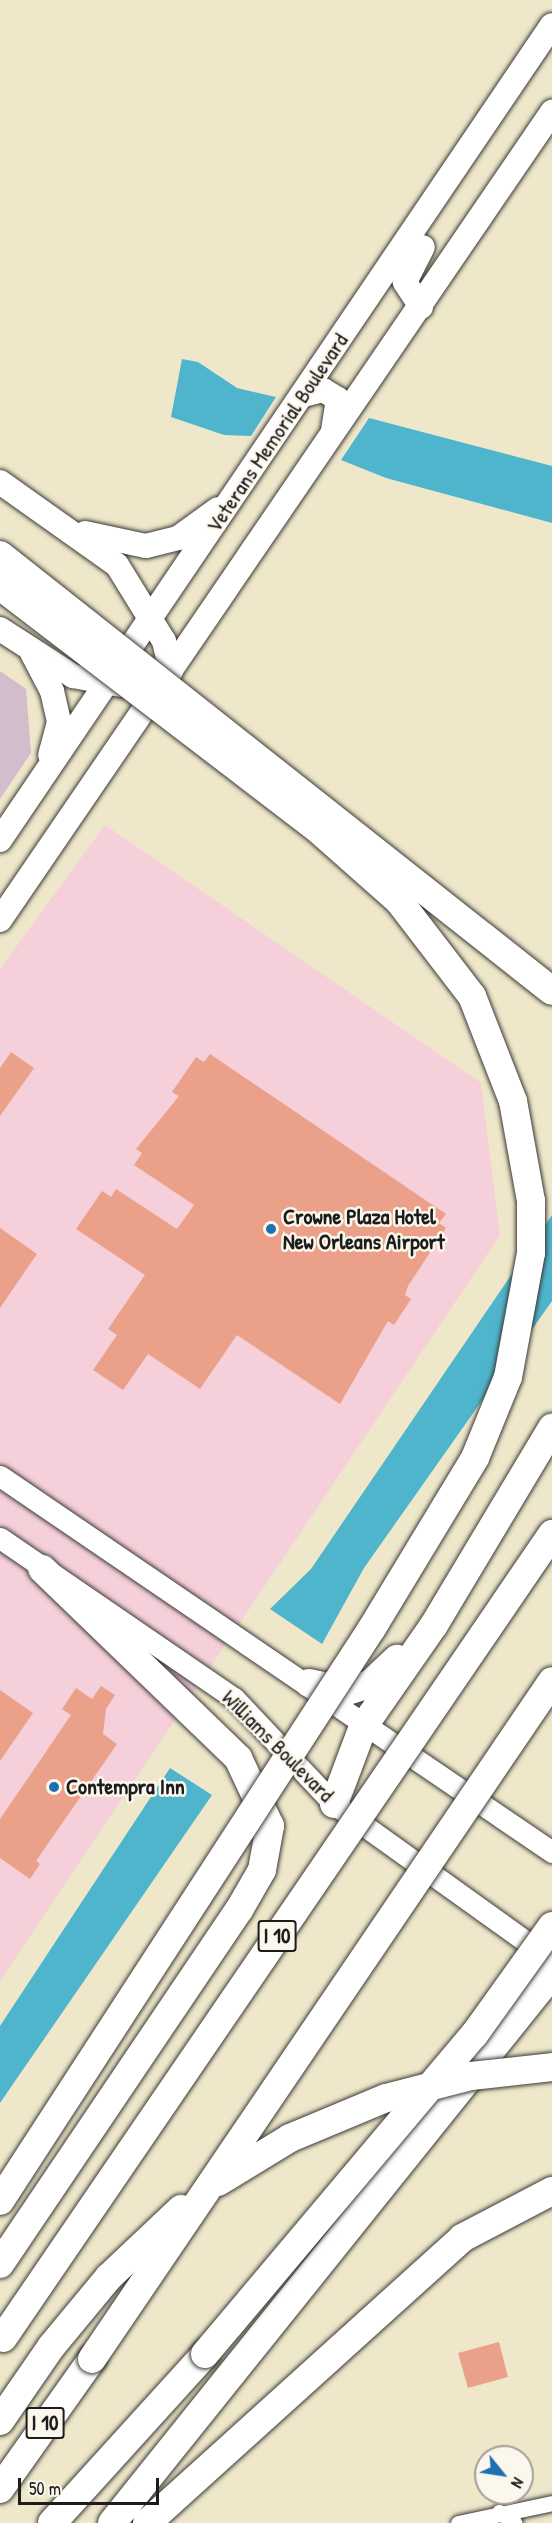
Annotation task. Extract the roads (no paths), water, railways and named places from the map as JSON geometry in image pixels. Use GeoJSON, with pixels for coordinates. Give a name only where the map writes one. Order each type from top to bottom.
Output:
{"type":"FeatureCollection","features":[{"type":"Feature","properties":{"kind":"highway"},"geometry":{"type":"LineString","coordinates":[[0,555],[552,991]]}},
{"type":"Feature","properties":{"kind":"highway"},"geometry":{"type":"LineString","coordinates":[[0,586],[320,831],[399,901],[472,996],[513,1101],[531,1201],[531,1253],[508,1377],[475,1458],[372,1628],[0,2200]]}},
{"type":"Feature","properties":{"kind":"highway"},"geometry":{"type":"LineString","coordinates":[[334,1804],[363,1726],[434,1625],[552,1428]]}},
{"type":"Feature","properties":{"kind":"highway","name":"I 10"},"geometry":{"type":"LineString","coordinates":[[2,2340],[552,1534]]}},
{"type":"Feature","properties":{"kind":"highway"},"geometry":{"type":"LineString","coordinates":[[0,2264],[239,1910],[262,1870],[270,1826],[238,1758],[42,1569]]}},
{"type":"Feature","properties":{"kind":"highway"},"geometry":{"type":"LineString","coordinates":[[309,1683],[347,1691],[370,1684],[434,1625]]}},
{"type":"Feature","properties":{"kind":"highway","name":"I 10"},"geometry":{"type":"LineString","coordinates":[[0,2489],[92,2359],[552,1681]]}},
{"type":"Feature","properties":{"kind":"highway"},"geometry":{"type":"LineString","coordinates":[[51,2523],[205,2354],[474,2035],[552,1926]]}},
{"type":"Feature","properties":{"kind":"highway"},"geometry":{"type":"LineString","coordinates":[[112,2523],[209,2407],[550,1962]]}},
{"type":"Feature","properties":{"kind":"highway"},"geometry":{"type":"LineString","coordinates":[[0,2421],[51,2347],[109,2277],[171,2217],[228,2175],[290,2138],[386,2098],[471,2076],[552,2067]]}},
{"type":"Feature","properties":{"kind":"highway"},"geometry":{"type":"LineString","coordinates":[[147,2523],[462,2238],[552,2191]]}},
{"type":"Feature","properties":{"kind":"main road","name":"Veterans Memorial Boulevard"},"geometry":{"type":"LineString","coordinates":[[1,838],[475,144],[552,25]]}},
{"type":"Feature","properties":{"kind":"main road"},"geometry":{"type":"LineString","coordinates":[[0,920],[330,441],[552,112]]}},
{"type":"Feature","properties":{"kind":"main road"},"geometry":{"type":"LineString","coordinates":[[421,307],[410,295],[406,275],[453,207],[475,144]]}},
{"type":"Feature","properties":{"kind":"main road"},"geometry":{"type":"LineString","coordinates":[[303,395],[323,390],[338,399],[330,441]]}},
{"type":"Feature","properties":{"kind":"main road"},"geometry":{"type":"LineString","coordinates":[[0,482],[72,530],[117,565],[151,617],[165,680]]}},
{"type":"Feature","properties":{"kind":"main road"},"geometry":{"type":"LineString","coordinates":[[72,530],[146,546],[178,538],[232,498]]}},
{"type":"Feature","properties":{"kind":"main road"},"geometry":{"type":"LineString","coordinates":[[0,629],[32,653],[73,676],[106,684],[165,680]]}},
{"type":"Feature","properties":{"kind":"main road"},"geometry":{"type":"LineString","coordinates":[[32,653],[52,691],[59,722],[43,777]]}},
{"type":"Feature","properties":{"kind":"main road"},"geometry":{"type":"LineString","coordinates":[[0,1476],[309,1683],[363,1726],[552,1852]]}},
{"type":"Feature","properties":{"kind":"main road","name":"Williams Boulevard"},"geometry":{"type":"LineString","coordinates":[[0,1538],[42,1569],[234,1698],[334,1804],[550,1962]]}},
{"type":"Feature","properties":{"kind":"street"},"geometry":{"type":"LineString","coordinates":[[458,2523],[499,2512],[552,2503]]}},
{"type":"Feature","properties":{"kind":"street"},"geometry":{"type":"LineString","coordinates":[[499,2512],[515,2523]]}},
{"type":"Feature","properties":{"kind":"water"},"geometry":{"type":"Polygon","coordinates":[[[182,359],[198,362],[237,388],[276,397],[251,436],[224,435],[171,417],[182,359]]]}},
{"type":"Feature","properties":{"kind":"water"},"geometry":{"type":"Polygon","coordinates":[[[369,418],[552,466],[552,523],[386,478],[341,460],[369,418]]]}},
{"type":"Feature","properties":{"kind":"water"},"geometry":{"type":"Polygon","coordinates":[[[552,1215],[552,1301],[364,1568],[322,1644],[270,1609],[311,1569],[552,1215]]]}},
{"type":"Feature","properties":{"kind":"water"},"geometry":{"type":"Polygon","coordinates":[[[170,1768],[212,1795],[0,2103],[0,2026],[170,1768]]]}},
{"type":"Feature","properties":{"kind":"place","name":"Crowne Plaza Hotel New Orleans Airport"},"geometry":{"type":"Point","coordinates":[271,1229]}},
{"type":"Feature","properties":{"kind":"place","name":"Contempra Inn"},"geometry":{"type":"Point","coordinates":[54,1787]}}]}
